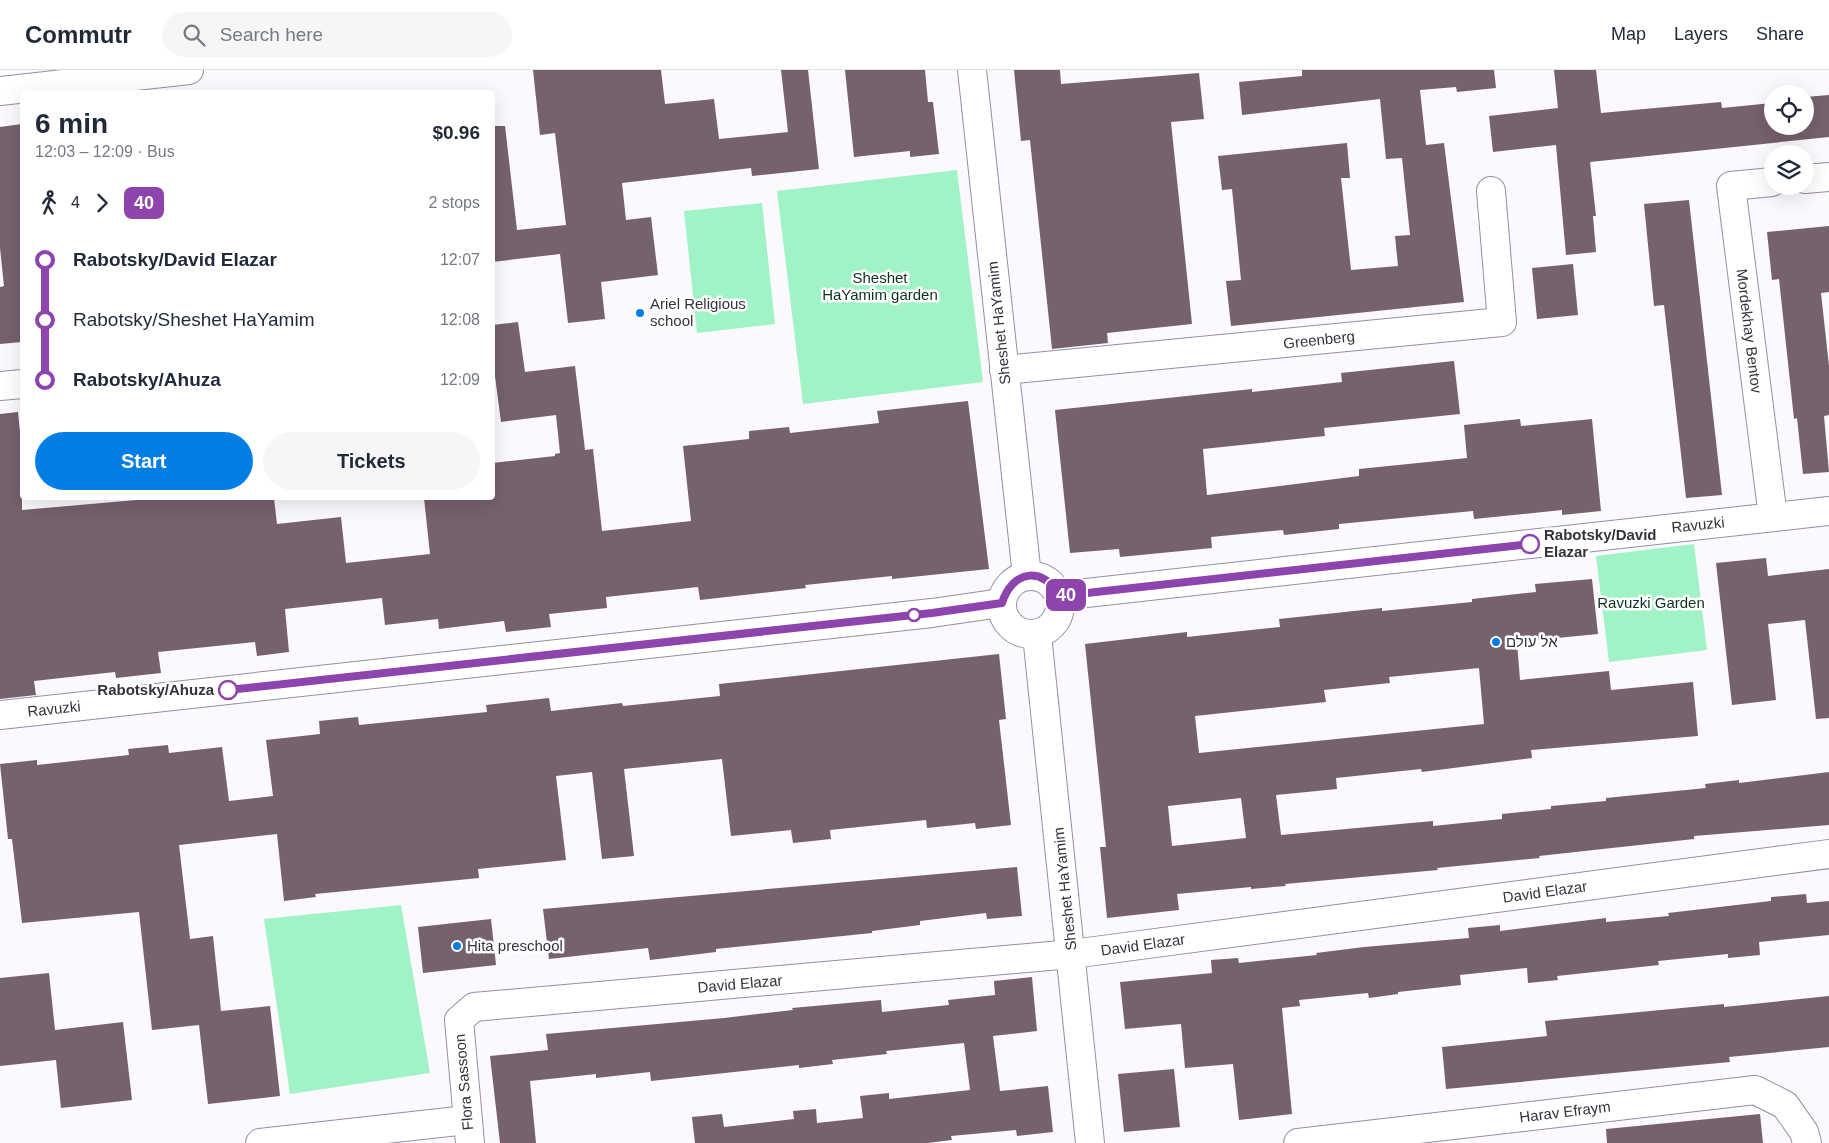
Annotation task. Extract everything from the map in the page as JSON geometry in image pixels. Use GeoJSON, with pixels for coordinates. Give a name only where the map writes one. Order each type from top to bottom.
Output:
{"type":"FeatureCollection","features":[{"type":"Feature","properties":{"kind":"street"},"geometry":{"type":"LineString","coordinates":[[23,90],[93,87],[189,70]]}},
{"type":"Feature","properties":{"kind":"street","name":"Sheshet HaYamim"},"geometry":{"type":"LineString","coordinates":[[972,70],[1027,576]]}},
{"type":"Feature","properties":{"kind":"street"},"geometry":{"type":"LineString","coordinates":[[0,91],[20,90]]}},
{"type":"Feature","properties":{"kind":"street"},"geometry":{"type":"LineString","coordinates":[[1814,178],[1829,177]]}},
{"type":"Feature","properties":{"kind":"street","name":"Mordekhay Bentov"},"geometry":{"type":"LineString","coordinates":[[1764,183],[1731,186],[1773,516]]}},
{"type":"Feature","properties":{"kind":"street","name":"Greenberg"},"geometry":{"type":"LineString","coordinates":[[1004,370],[1502,322],[1491,191]]}},
{"type":"Feature","properties":{"kind":"street"},"geometry":{"type":"LineString","coordinates":[[0,386],[20,384]]}},
{"type":"Feature","properties":{"kind":"street","name":"Ravuzki"},"geometry":{"type":"LineString","coordinates":[[1060,596],[1829,511]]}},
{"type":"Feature","properties":{"kind":"street"},"geometry":{"type":"LineString","coordinates":[[1027,576],[1037,576],[1047,580],[1060,596],[1061,611],[1057,620],[1047,631],[1037,635],[1017,632],[1007,623],[1002,613],[1005,592],[1011,583],[1027,576]]}},
{"type":"Feature","properties":{"kind":"street","name":"Ravuzki"},"geometry":{"type":"LineString","coordinates":[[0,715],[922,614],[1002,603]]}},
{"type":"Feature","properties":{"kind":"street","name":"Sheshet HaYamim"},"geometry":{"type":"LineString","coordinates":[[1037,635],[1072,954],[1090,1143]]}},
{"type":"Feature","properties":{"kind":"street","name":"David Elazar"},"geometry":{"type":"LineString","coordinates":[[459,1020],[474,1008],[1072,954],[1829,854]]}},
{"type":"Feature","properties":{"kind":"street","name":"Flora Sassoon"},"geometry":{"type":"LineString","coordinates":[[459,1020],[468,1132]]}},
{"type":"Feature","properties":{"kind":"street","name":"Harav Efraym"},"geometry":{"type":"LineString","coordinates":[[1298,1143],[1755,1090],[1785,1105],[1804,1132],[1807,1143]]}},
{"type":"Feature","properties":{"kind":"street"},"geometry":{"type":"LineString","coordinates":[[260,1143],[468,1132]]}},
{"type":"Feature","properties":{"kind":"green space","name":"Sheshet HaYamim garden"},"geometry":{"type":"Polygon","coordinates":[[[957,170],[983,382],[803,404],[777,191],[957,170]]]}},
{"type":"Feature","properties":{"kind":"green space"},"geometry":{"type":"Polygon","coordinates":[[[762,203],[775,324],[697,333],[684,211],[762,203]]]}},
{"type":"Feature","properties":{"kind":"green space","name":"Ravuzki Garden"},"geometry":{"type":"Polygon","coordinates":[[[1694,544],[1707,650],[1609,662],[1596,556],[1694,544]]]}},
{"type":"Feature","properties":{"kind":"green space"},"geometry":{"type":"Polygon","coordinates":[[[401,905],[430,1073],[290,1094],[264,919],[401,905]]]}},
{"type":"Feature","properties":{"kind":"building"},"geometry":{"type":"Polygon","coordinates":[[[533,70],[661,70],[665,104],[714,99],[719,139],[788,132],[781,70],[808,70],[819,169],[752,176],[751,168],[622,183],[626,220],[651,217],[658,275],[601,282],[605,319],[568,323],[560,254],[495,262],[495,126],[505,126],[517,230],[566,225],[555,133],[540,135],[533,70]]]}},
{"type":"Feature","properties":{"kind":"building"},"geometry":{"type":"Polygon","coordinates":[[[845,70],[925,70],[928,102],[933,102],[939,154],[910,157],[910,151],[854,157],[845,70]]]}},
{"type":"Feature","properties":{"kind":"building"},"geometry":{"type":"Polygon","coordinates":[[[1014,70],[1060,70],[1061,84],[1199,73],[1204,119],[1171,122],[1192,324],[1107,333],[1108,343],[1052,349],[1030,140],[1021,141],[1014,70]]]}},
{"type":"Feature","properties":{"kind":"building"},"geometry":{"type":"Polygon","coordinates":[[[1302,70],[1494,70],[1496,88],[1457,92],[1456,87],[1420,90],[1426,145],[1444,143],[1464,302],[1231,326],[1226,281],[1241,280],[1232,189],[1222,190],[1218,156],[1347,143],[1350,178],[1341,178],[1351,270],[1398,266],[1395,236],[1410,235],[1402,158],[1386,159],[1380,99],[1242,115],[1239,82],[1302,76],[1302,70]]]}},
{"type":"Feature","properties":{"kind":"building"},"geometry":{"type":"Polygon","coordinates":[[[1554,70],[1596,70],[1601,113],[1721,102],[1722,108],[1764,104],[1764,135],[1814,135],[1814,96],[1829,95],[1829,137],[1590,162],[1596,216],[1593,216],[1596,252],[1566,255],[1556,145],[1493,152],[1489,116],[1558,108],[1554,70]]]}},
{"type":"Feature","properties":{"kind":"building"},"geometry":{"type":"Polygon","coordinates":[[[20,124],[20,342],[0,344],[0,287],[4,286],[0,248],[0,127],[20,124]]]}},
{"type":"Feature","properties":{"kind":"building"},"geometry":{"type":"Polygon","coordinates":[[[1689,200],[1722,495],[1686,498],[1664,305],[1654,306],[1644,204],[1689,200]]]}},
{"type":"Feature","properties":{"kind":"building"},"geometry":{"type":"Polygon","coordinates":[[[1829,226],[1829,292],[1821,293],[1829,366],[1829,415],[1824,416],[1829,472],[1803,474],[1797,418],[1794,419],[1779,279],[1772,280],[1767,232],[1829,226]]]}},
{"type":"Feature","properties":{"kind":"building"},"geometry":{"type":"Polygon","coordinates":[[[1573,264],[1578,315],[1537,319],[1532,268],[1573,264]]]}},
{"type":"Feature","properties":{"kind":"building"},"geometry":{"type":"Polygon","coordinates":[[[518,322],[525,372],[575,366],[585,450],[593,449],[602,531],[691,521],[683,446],[749,439],[749,431],[789,427],[790,433],[879,423],[877,411],[968,401],[989,569],[892,579],[892,576],[805,585],[806,588],[700,600],[698,587],[606,597],[607,608],[549,614],[551,627],[506,632],[504,621],[439,629],[438,619],[385,625],[382,598],[285,609],[289,652],[257,656],[255,642],[158,652],[161,673],[116,678],[115,672],[34,681],[36,695],[0,699],[0,414],[18,412],[20,432],[20,500],[22,500],[22,510],[136,500],[274,500],[277,524],[341,517],[346,563],[430,554],[424,500],[495,500],[495,463],[555,456],[555,454],[560,453],[556,415],[501,422],[495,377],[495,325],[518,322]]]}},
{"type":"Feature","properties":{"kind":"building"},"geometry":{"type":"Polygon","coordinates":[[[1454,361],[1460,414],[1324,428],[1325,436],[1203,449],[1207,495],[1359,476],[1359,469],[1467,458],[1464,425],[1520,419],[1521,426],[1592,419],[1601,511],[1562,515],[1562,510],[1474,519],[1473,511],[1339,524],[1339,529],[1284,535],[1283,530],[1211,537],[1212,548],[1120,557],[1119,549],[1070,553],[1055,410],[1252,389],[1252,392],[1342,382],[1341,373],[1454,361]]]}},
{"type":"Feature","properties":{"kind":"building"},"geometry":{"type":"Polygon","coordinates":[[[1766,558],[1768,576],[1829,569],[1829,718],[1816,719],[1805,620],[1768,624],[1776,700],[1732,705],[1716,563],[1766,558]]]}},
{"type":"Feature","properties":{"kind":"building"},"geometry":{"type":"Polygon","coordinates":[[[1592,579],[1598,634],[1517,642],[1520,680],[1609,671],[1611,690],[1693,682],[1698,736],[1531,750],[1532,758],[1422,772],[1421,769],[1336,778],[1337,789],[1276,795],[1281,835],[1433,821],[1433,826],[1502,819],[1502,814],[1551,809],[1551,806],[1606,801],[1606,798],[1706,788],[1705,784],[1739,780],[1739,783],[1829,772],[1829,825],[1694,836],[1694,839],[1539,856],[1540,858],[1437,868],[1438,870],[1285,884],[1286,886],[1251,889],[1251,887],[1177,894],[1179,910],[1107,918],[1100,847],[1106,847],[1085,644],[1187,632],[1187,637],[1280,627],[1279,619],[1382,608],[1382,611],[1472,602],[1472,599],[1536,592],[1535,584],[1592,579]],[[1479,668],[1389,677],[1390,683],[1324,690],[1326,702],[1195,716],[1199,753],[1484,724],[1479,668]],[[1241,798],[1168,806],[1172,846],[1246,838],[1241,798]]]}},
{"type":"Feature","properties":{"kind":"building"},"geometry":{"type":"Polygon","coordinates":[[[999,654],[1006,719],[999,720],[1011,825],[976,829],[975,823],[927,828],[926,820],[830,830],[831,839],[793,843],[791,830],[731,836],[722,759],[624,769],[634,856],[602,859],[592,772],[556,776],[566,860],[478,869],[479,878],[315,894],[316,897],[284,901],[277,834],[179,845],[190,939],[213,936],[221,1011],[270,1006],[280,1096],[208,1104],[199,1025],[152,1030],[139,912],[22,923],[12,839],[8,839],[0,764],[37,760],[37,765],[129,755],[128,749],[168,745],[169,753],[222,747],[229,801],[273,796],[266,740],[320,734],[319,721],[358,717],[359,725],[487,712],[486,705],[549,698],[551,711],[622,703],[623,706],[720,696],[719,684],[999,654]]]}},
{"type":"Feature","properties":{"kind":"building"},"geometry":{"type":"Polygon","coordinates":[[[1017,867],[1022,916],[987,919],[986,913],[920,921],[920,925],[872,931],[872,933],[716,949],[716,952],[650,960],[648,948],[549,959],[543,909],[1017,867]]]}},
{"type":"Feature","properties":{"kind":"building"},"geometry":{"type":"Polygon","coordinates":[[[1806,894],[1807,903],[1829,901],[1829,935],[1759,942],[1760,955],[1728,958],[1728,954],[1658,961],[1659,965],[1557,976],[1558,980],[1528,983],[1527,968],[1460,975],[1461,985],[1398,992],[1398,994],[1369,998],[1368,993],[1299,1000],[1300,1006],[1282,1008],[1292,1114],[1239,1120],[1233,1064],[1185,1068],[1181,1024],[1125,1029],[1120,982],[1212,973],[1211,960],[1238,958],[1239,963],[1317,955],[1316,953],[1364,947],[1469,938],[1468,928],[1500,925],[1500,931],[1606,918],[1606,922],[1669,916],[1668,913],[1771,901],[1771,897],[1806,894]]]}},
{"type":"Feature","properties":{"kind":"building","name":"Hita preschool"},"geometry":{"type":"Polygon","coordinates":[[[491,919],[496,965],[423,973],[418,927],[491,919]]]}},
{"type":"Feature","properties":{"kind":"building"},"geometry":{"type":"Polygon","coordinates":[[[49,973],[55,1030],[123,1022],[132,1100],[61,1108],[56,1060],[0,1066],[0,978],[49,973]]]}},
{"type":"Feature","properties":{"kind":"building"},"geometry":{"type":"Polygon","coordinates":[[[1032,977],[1037,1031],[993,1036],[1000,1091],[1048,1086],[1053,1132],[1017,1136],[1016,1130],[951,1136],[952,1140],[927,1143],[695,1143],[692,1117],[722,1114],[724,1127],[794,1119],[793,1111],[816,1109],[817,1123],[863,1118],[860,1096],[889,1093],[889,1099],[970,1090],[964,1043],[886,1051],[887,1054],[832,1060],[833,1064],[799,1068],[799,1065],[651,1081],[650,1072],[596,1078],[596,1074],[530,1081],[536,1143],[500,1143],[490,1056],[548,1050],[546,1034],[724,1018],[793,1010],[792,1008],[881,1000],[882,1012],[949,1005],[948,1000],[995,995],[994,981],[1032,977]]]}},
{"type":"Feature","properties":{"kind":"building"},"geometry":{"type":"Polygon","coordinates":[[[1829,996],[1829,1047],[1729,1057],[1730,1062],[1446,1089],[1442,1047],[1547,1036],[1545,1021],[1724,1004],[1724,1007],[1829,996]]]}},
{"type":"Feature","properties":{"kind":"building"},"geometry":{"type":"Polygon","coordinates":[[[1174,1069],[1180,1127],[1124,1132],[1118,1074],[1174,1069]]]}},
{"type":"Feature","properties":{"kind":"building"},"geometry":{"type":"Polygon","coordinates":[[[1760,1114],[1763,1143],[1607,1143],[1606,1129],[1760,1114]]]}},
{"type":"Feature","properties":{"kind":"bus line","name":"40"},"geometry":{"type":"LineString","coordinates":[[228,690],[932,613],[1002,603],[1005,592],[1011,583],[1027,576],[1037,576],[1047,580],[1060,596],[1530,544]]}},
{"type":"Feature","properties":{"kind":"place","name":"Ariel Religious school"},"geometry":{"type":"Point","coordinates":[640,313]}},
{"type":"Feature","properties":{"kind":"place","name":"Rabotsky/David Elazar"},"geometry":{"type":"Point","coordinates":[1530,544]}},
{"type":"Feature","properties":{"kind":"place","name":"אל עולם"},"geometry":{"type":"Point","coordinates":[1496,642]}},
{"type":"Feature","properties":{"kind":"place","name":"Rabotsky/Ahuza"},"geometry":{"type":"Point","coordinates":[228,690]}},
{"type":"Feature","properties":{"kind":"place","name":"Hita preschool"},"geometry":{"type":"Point","coordinates":[457,946]}}]}
